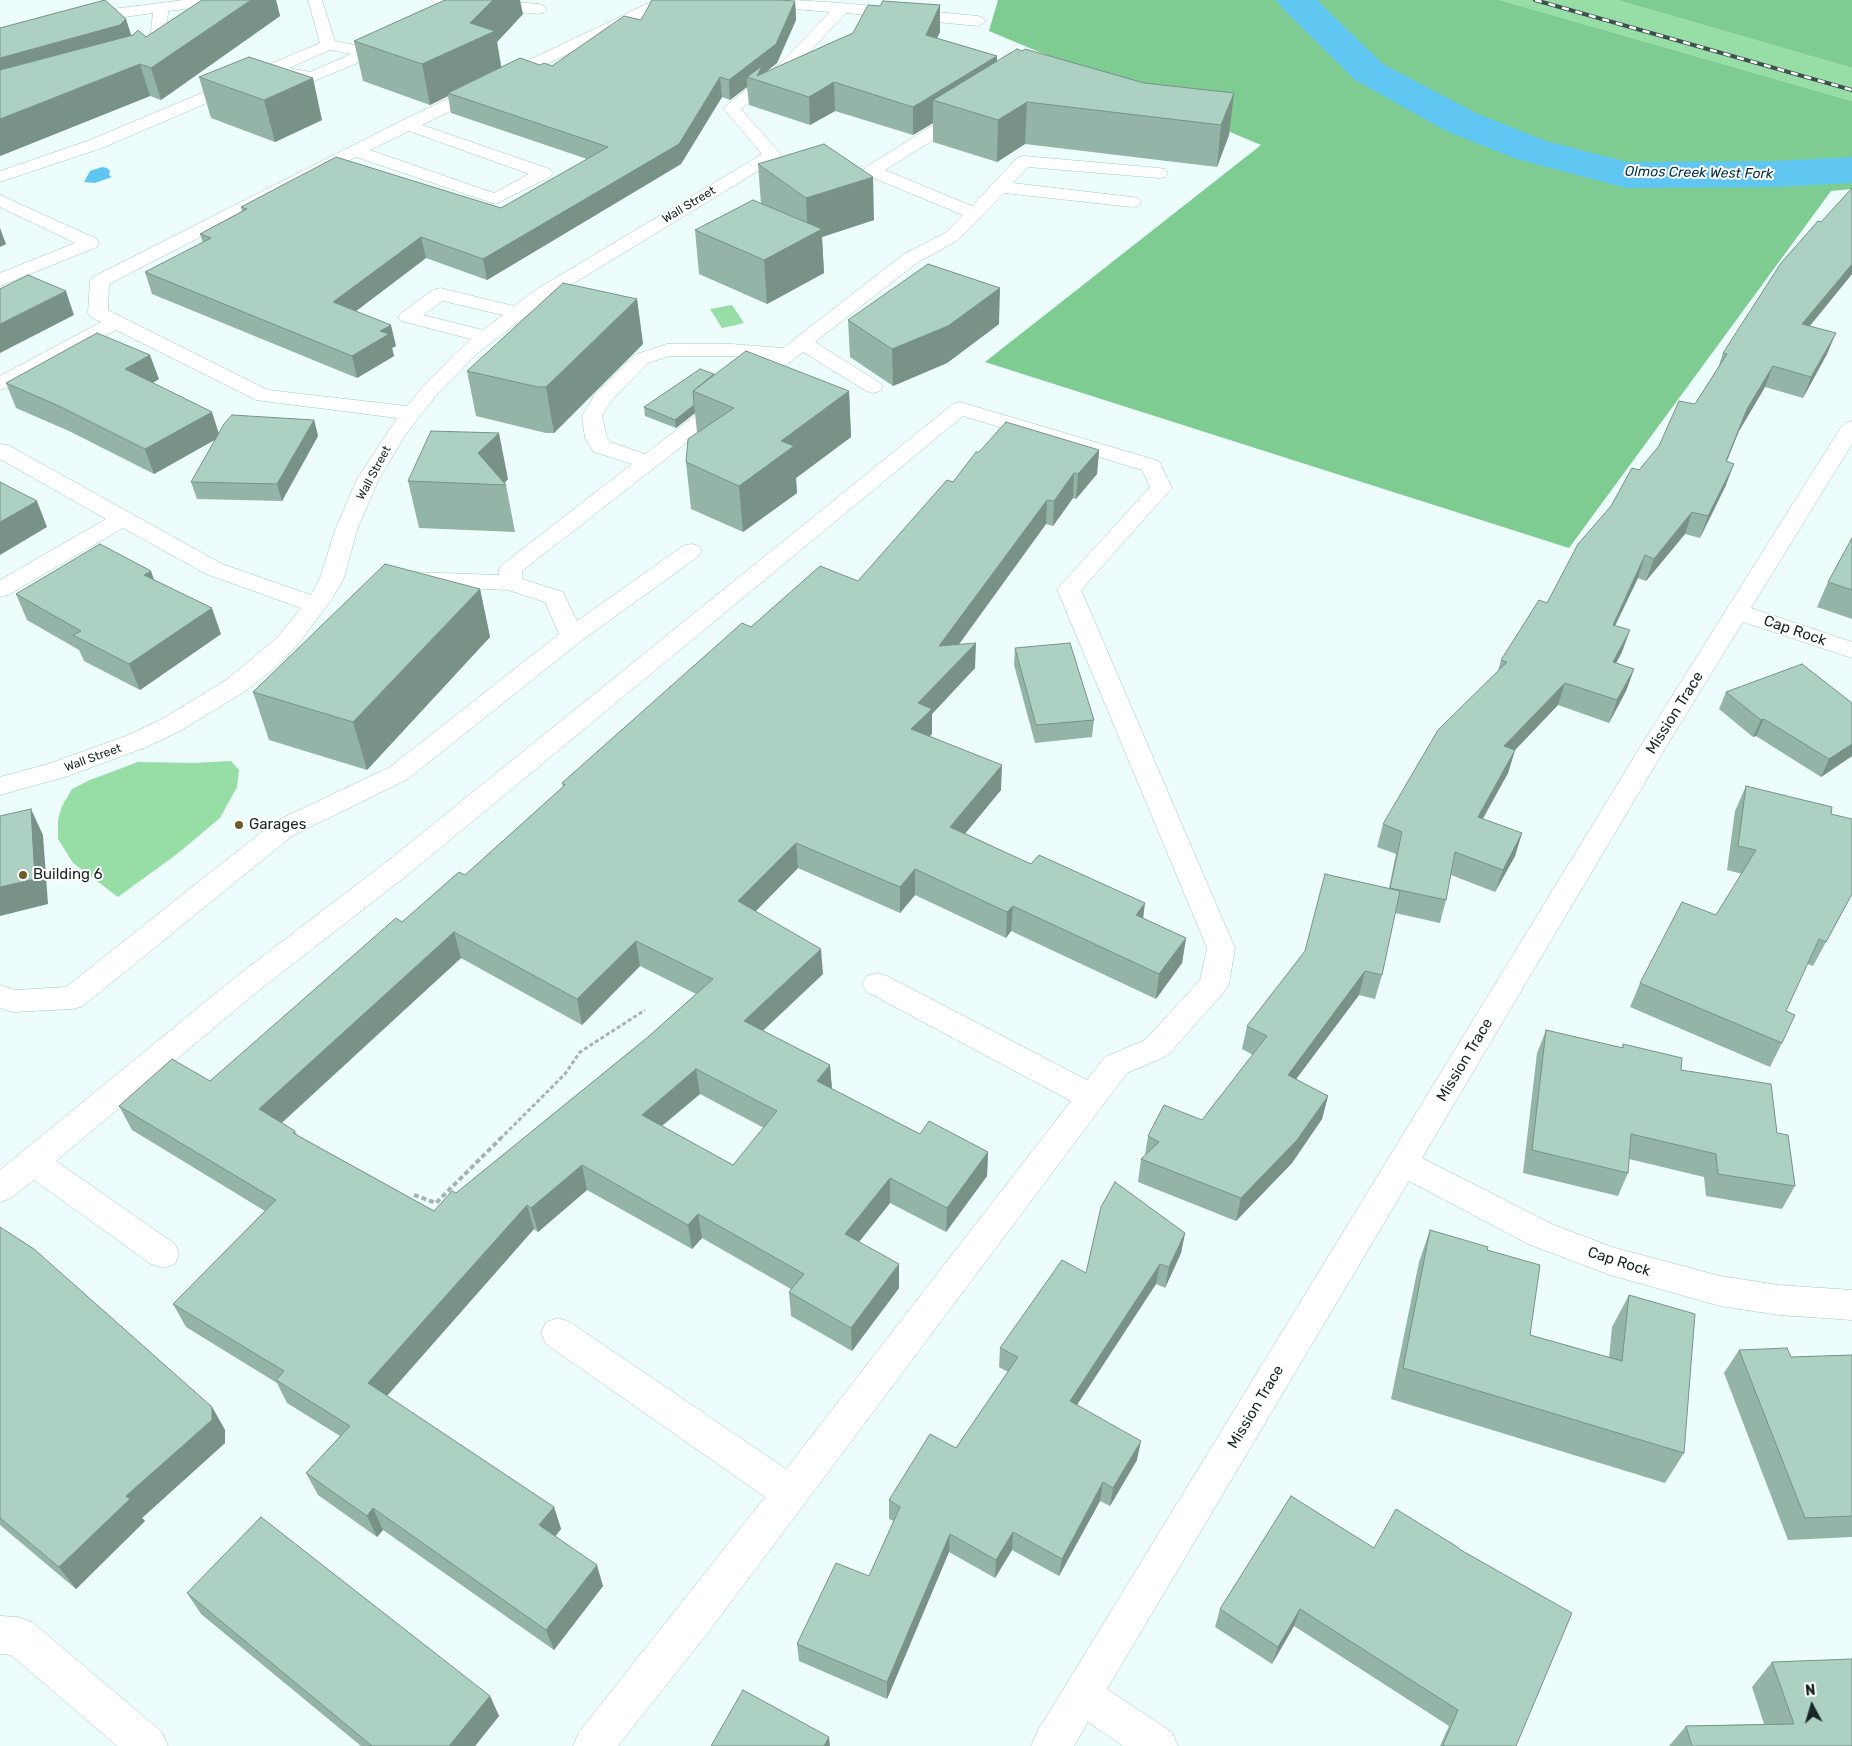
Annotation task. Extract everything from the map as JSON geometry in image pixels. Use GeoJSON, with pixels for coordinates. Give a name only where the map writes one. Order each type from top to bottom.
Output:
{"type":"FeatureCollection","features":[{"type":"Feature","properties":{"kind":"street"},"geometry":{"type":"LineString","coordinates":[[69,20],[226,0]]}},
{"type":"Feature","properties":{"kind":"street"},"geometry":{"type":"LineString","coordinates":[[315,0],[328,45]]}},
{"type":"Feature","properties":{"kind":"street"},"geometry":{"type":"LineString","coordinates":[[439,0],[539,9]]}},
{"type":"Feature","properties":{"kind":"street"},"geometry":{"type":"LineString","coordinates":[[411,414],[263,396],[98,313],[100,281],[355,151],[667,0]]}},
{"type":"Feature","properties":{"kind":"street"},"geometry":{"type":"LineString","coordinates":[[735,0],[978,21]]}},
{"type":"Feature","properties":{"kind":"street"},"geometry":{"type":"LineString","coordinates":[[127,64],[136,61],[158,40],[161,7]]}},
{"type":"Feature","properties":{"kind":"street","name":"Wall Street"},"geometry":{"type":"LineString","coordinates":[[0,786],[97,758],[171,725],[236,686],[286,643],[316,605],[332,578],[346,530],[368,479],[397,432],[432,388],[472,348],[552,288],[772,155],[731,108],[789,64],[842,8]]}},
{"type":"Feature","properties":{"kind":"street"},"geometry":{"type":"LineString","coordinates":[[0,177],[96,144],[274,68],[328,45],[354,49],[359,54],[359,56],[312,77],[300,76],[274,68]]}},
{"type":"Feature","properties":{"kind":"street"},"geometry":{"type":"LineString","coordinates":[[975,214],[872,172],[979,104]]}},
{"type":"Feature","properties":{"kind":"street"},"geometry":{"type":"LineString","coordinates":[[355,151],[495,199],[544,173],[407,126]]}},
{"type":"Feature","properties":{"kind":"street"},"geometry":{"type":"LineString","coordinates":[[510,583],[511,569],[911,258],[951,237],[1024,161],[1159,173]]}},
{"type":"Feature","properties":{"kind":"street"},"geometry":{"type":"LineString","coordinates":[[1000,187],[1132,202]]}},
{"type":"Feature","properties":{"kind":"street"},"geometry":{"type":"LineString","coordinates":[[0,200],[90,243],[0,280]]}},
{"type":"Feature","properties":{"kind":"street"},"geometry":{"type":"LineString","coordinates":[[487,337],[408,316],[440,294],[518,313]]}},
{"type":"Feature","properties":{"kind":"street"},"geometry":{"type":"LineString","coordinates":[[0,384],[116,322]]}},
{"type":"Feature","properties":{"kind":"street"},"geometry":{"type":"LineString","coordinates":[[648,462],[602,447],[596,438],[592,416],[603,397],[641,359],[667,350],[795,349],[873,387]]}},
{"type":"Feature","properties":{"kind":"street"},"geometry":{"type":"LineString","coordinates":[[0,1189],[243,987],[407,860],[960,408],[1151,466],[1161,488],[1070,589],[1220,948],[1214,984],[1156,1048],[1116,1065],[790,1493],[593,1746]]}},
{"type":"Feature","properties":{"kind":"street","name":"Mission Trace"},"geometry":{"type":"LineString","coordinates":[[1052,1746],[1651,751],[1849,439]]}},
{"type":"Feature","properties":{"kind":"street"},"geometry":{"type":"LineString","coordinates":[[0,450],[214,569],[316,605]]}},
{"type":"Feature","properties":{"kind":"street"},"geometry":{"type":"LineString","coordinates":[[0,590],[122,519]]}},
{"type":"Feature","properties":{"kind":"street"},"geometry":{"type":"LineString","coordinates":[[0,996],[13,1001],[73,998],[283,829],[400,773],[572,636],[691,551]]}},
{"type":"Feature","properties":{"kind":"street"},"geometry":{"type":"LineString","coordinates":[[413,579],[510,583],[555,597],[572,636]]}},
{"type":"Feature","properties":{"kind":"street","name":"Cap Rock"},"geometry":{"type":"LineString","coordinates":[[1738,612],[1852,650]]}},
{"type":"Feature","properties":{"kind":"street"},"geometry":{"type":"LineString","coordinates":[[877,984],[1091,1097]]}},
{"type":"Feature","properties":{"kind":"street"},"geometry":{"type":"LineString","coordinates":[[33,1162],[163,1254]]}},
{"type":"Feature","properties":{"kind":"street","name":"Cap Rock"},"geometry":{"type":"LineString","coordinates":[[1402,1163],[1540,1234],[1610,1261],[1720,1291],[1779,1300],[1852,1304]]}},
{"type":"Feature","properties":{"kind":"street"},"geometry":{"type":"LineString","coordinates":[[558,1333],[790,1493]]}},
{"type":"Feature","properties":{"kind":"street"},"geometry":{"type":"LineString","coordinates":[[0,1635],[18,1636],[148,1746]]}},
{"type":"Feature","properties":{"kind":"street"},"geometry":{"type":"LineString","coordinates":[[1082,1695],[1158,1746]]}},
{"type":"Feature","properties":{"kind":"path"},"geometry":{"type":"LineString","coordinates":[[414,1195],[436,1203],[565,1074],[580,1052],[645,1010]]}},
{"type":"Feature","properties":{"kind":"green space"},"geometry":{"type":"Polygon","coordinates":[[[998,0],[1500,0],[1852,101],[1852,189],[1831,191],[1569,548],[985,362],[1261,145],[989,31],[998,0]]]}},
{"type":"Feature","properties":{"kind":"green space"},"geometry":{"type":"Polygon","coordinates":[[[1500,0],[1617,0],[1852,68],[1852,101],[1500,0]]]}},
{"type":"Feature","properties":{"kind":"green space"},"geometry":{"type":"Polygon","coordinates":[[[1617,0],[1852,0],[1852,68],[1617,0]]]}},
{"type":"Feature","properties":{"kind":"green space"},"geometry":{"type":"Polygon","coordinates":[[[732,305],[744,323],[722,328],[710,309],[732,305]]]}},
{"type":"Feature","properties":{"kind":"green space"},"geometry":{"type":"Polygon","coordinates":[[[231,761],[239,770],[237,787],[220,818],[177,854],[118,897],[73,863],[58,839],[58,820],[62,806],[72,789],[90,780],[138,762],[194,763],[231,761]]]}},
{"type":"Feature","properties":{"kind":"water"},"geometry":{"type":"Polygon","coordinates":[[[102,167],[110,171],[109,175],[112,177],[95,183],[84,182],[90,171],[102,167]]]}},
{"type":"Feature","properties":{"kind":"building"},"geometry":{"type":"Polygon","coordinates":[[[105,0],[126,19],[120,25],[0,58],[0,28],[105,0]]]}},
{"type":"Feature","properties":{"kind":"building"},"geometry":{"type":"Polygon","coordinates":[[[202,0],[251,0],[151,68],[140,64],[0,119],[0,70],[133,35],[138,30],[146,37],[202,0]]]}},
{"type":"Feature","properties":{"kind":"building"},"geometry":{"type":"Polygon","coordinates":[[[445,0],[493,0],[470,23],[495,31],[422,64],[354,41],[445,0]]]}},
{"type":"Feature","properties":{"kind":"building"},"geometry":{"type":"Polygon","coordinates":[[[652,0],[795,1],[776,44],[729,80],[720,77],[679,144],[483,259],[421,237],[333,302],[391,325],[380,331],[389,334],[352,356],[145,272],[211,238],[200,234],[247,209],[241,207],[336,157],[501,208],[608,147],[448,93],[520,58],[540,65],[544,63],[552,66],[624,16],[641,20],[652,0]]]}},
{"type":"Feature","properties":{"kind":"building"},"geometry":{"type":"Polygon","coordinates":[[[883,1],[940,5],[926,35],[997,56],[913,107],[834,82],[809,97],[747,77],[762,66],[757,76],[853,33],[868,5],[880,6],[883,1]]]}},
{"type":"Feature","properties":{"kind":"building"},"geometry":{"type":"Polygon","coordinates":[[[1017,49],[1022,51],[1025,49],[1144,83],[1234,93],[1221,125],[1027,102],[998,120],[933,100],[1017,49]]]}},
{"type":"Feature","properties":{"kind":"building"},"geometry":{"type":"Polygon","coordinates":[[[249,57],[313,78],[264,100],[199,77],[249,57]]]}},
{"type":"Feature","properties":{"kind":"building"},"geometry":{"type":"Polygon","coordinates":[[[824,144],[873,177],[806,198],[758,164],[824,144]]]}},
{"type":"Feature","properties":{"kind":"building"},"geometry":{"type":"Polygon","coordinates":[[[1852,188],[1852,264],[1802,324],[1836,333],[1811,377],[1773,366],[1747,409],[1726,461],[1734,464],[1708,516],[1692,512],[1654,559],[1645,555],[1613,625],[1630,630],[1613,662],[1634,669],[1617,700],[1565,683],[1504,746],[1515,750],[1478,817],[1522,833],[1503,870],[1455,852],[1446,900],[1390,888],[1402,832],[1383,824],[1438,730],[1507,662],[1501,660],[1539,600],[1547,603],[1578,544],[1611,506],[1632,468],[1639,470],[1659,446],[1679,401],[1695,404],[1727,354],[1723,353],[1781,263],[1818,221],[1821,222],[1852,188]]]}},
{"type":"Feature","properties":{"kind":"building"},"geometry":{"type":"Polygon","coordinates":[[[753,200],[822,229],[764,260],[695,230],[753,200]]]}},
{"type":"Feature","properties":{"kind":"building"},"geometry":{"type":"Polygon","coordinates":[[[928,264],[1000,288],[948,326],[892,349],[848,320],[928,264]]]}},
{"type":"Feature","properties":{"kind":"building"},"geometry":{"type":"Polygon","coordinates":[[[28,275],[66,291],[0,324],[0,289],[28,275]]]}},
{"type":"Feature","properties":{"kind":"building"},"geometry":{"type":"Polygon","coordinates":[[[563,283],[637,299],[546,387],[538,387],[467,371],[563,283]]]}},
{"type":"Feature","properties":{"kind":"building"},"geometry":{"type":"Polygon","coordinates":[[[97,333],[150,355],[125,369],[212,412],[145,449],[59,406],[6,383],[97,333]]]}},
{"type":"Feature","properties":{"kind":"building"},"geometry":{"type":"Polygon","coordinates":[[[746,351],[849,391],[781,441],[794,446],[739,486],[686,462],[688,439],[734,408],[693,391],[746,351]]]}},
{"type":"Feature","properties":{"kind":"building"},"geometry":{"type":"Polygon","coordinates":[[[700,369],[714,374],[693,391],[694,405],[675,420],[644,407],[700,369]]]}},
{"type":"Feature","properties":{"kind":"building"},"geometry":{"type":"Polygon","coordinates":[[[232,415],[314,420],[277,484],[191,482],[224,424],[232,415]]]}},
{"type":"Feature","properties":{"kind":"building"},"geometry":{"type":"Polygon","coordinates":[[[1006,422],[1099,450],[1078,474],[1074,473],[1054,501],[1047,500],[939,646],[976,643],[918,703],[932,709],[911,729],[1002,765],[950,827],[1031,864],[1039,855],[1145,903],[1136,915],[1186,938],[1159,974],[1013,906],[1007,912],[915,869],[900,887],[796,843],[738,901],[821,949],[744,1021],[830,1065],[817,1081],[920,1134],[929,1121],[988,1152],[947,1208],[890,1178],[845,1234],[899,1264],[851,1328],[789,1292],[804,1274],[698,1214],[688,1225],[582,1165],[531,1208],[527,1205],[368,1383],[554,1507],[539,1525],[597,1565],[546,1630],[373,1508],[367,1516],[306,1473],[350,1426],[276,1380],[284,1371],[173,1304],[276,1200],[119,1106],[172,1059],[210,1081],[396,918],[402,922],[459,872],[465,875],[565,785],[562,783],[742,623],[751,627],[820,566],[858,581],[947,480],[953,482],[976,452],[979,452],[1006,422]],[[454,932],[259,1109],[295,1131],[293,1133],[434,1211],[452,1191],[456,1193],[648,1037],[713,979],[636,941],[577,999],[454,932]],[[696,1069],[642,1115],[733,1165],[777,1111],[696,1069]]]}},
{"type":"Feature","properties":{"kind":"building"},"geometry":{"type":"Polygon","coordinates":[[[431,431],[499,433],[478,453],[506,485],[408,481],[431,431]]]}},
{"type":"Feature","properties":{"kind":"building"},"geometry":{"type":"Polygon","coordinates":[[[0,482],[37,501],[0,522],[0,482]]]}},
{"type":"Feature","properties":{"kind":"building"},"geometry":{"type":"Polygon","coordinates":[[[1852,538],[1852,590],[1828,582],[1852,538]]]}},
{"type":"Feature","properties":{"kind":"building"},"geometry":{"type":"Polygon","coordinates":[[[100,544],[151,571],[144,575],[212,608],[129,664],[73,635],[81,631],[16,594],[100,544]]]}},
{"type":"Feature","properties":{"kind":"building"},"geometry":{"type":"Polygon","coordinates":[[[385,564],[480,589],[353,722],[253,692],[385,564]]]}},
{"type":"Feature","properties":{"kind":"building"},"geometry":{"type":"Polygon","coordinates":[[[1070,643],[1094,720],[1036,725],[1015,648],[1070,643]]]}},
{"type":"Feature","properties":{"kind":"building"},"geometry":{"type":"Polygon","coordinates":[[[1802,664],[1852,703],[1852,744],[1829,759],[1764,719],[1761,720],[1726,692],[1802,664]]]}},
{"type":"Feature","properties":{"kind":"building"},"geometry":{"type":"Polygon","coordinates":[[[1746,786],[1832,807],[1831,814],[1852,819],[1852,894],[1826,942],[1819,939],[1786,1011],[1795,1015],[1782,1043],[1640,983],[1682,902],[1716,915],[1756,850],[1738,846],[1746,786]]]}},
{"type":"Feature","properties":{"kind":"building"},"geometry":{"type":"Polygon","coordinates":[[[31,809],[35,879],[0,887],[0,816],[31,809]]]}},
{"type":"Feature","properties":{"kind":"building"},"geometry":{"type":"Polygon","coordinates":[[[1325,874],[1400,891],[1382,975],[1365,971],[1288,1075],[1328,1096],[1297,1140],[1241,1198],[1141,1159],[1159,1142],[1148,1136],[1164,1105],[1202,1120],[1267,1036],[1247,1026],[1305,951],[1325,874]]]}},
{"type":"Feature","properties":{"kind":"building"},"geometry":{"type":"Polygon","coordinates":[[[1546,1030],[1623,1048],[1623,1044],[1682,1058],[1681,1070],[1771,1084],[1777,1133],[1788,1135],[1795,1186],[1718,1174],[1716,1154],[1631,1134],[1628,1173],[1532,1150],[1546,1030]]]}},
{"type":"Feature","properties":{"kind":"building"},"geometry":{"type":"Polygon","coordinates":[[[1115,1182],[1185,1233],[1169,1267],[1160,1264],[1070,1401],[1141,1441],[1113,1488],[1103,1482],[1062,1559],[1013,1532],[996,1560],[950,1534],[887,1682],[797,1644],[836,1563],[869,1576],[900,1507],[889,1500],[930,1434],[956,1448],[1018,1357],[1000,1348],[1062,1260],[1086,1273],[1101,1207],[1115,1182]]]}},
{"type":"Feature","properties":{"kind":"building"},"geometry":{"type":"Polygon","coordinates":[[[0,1227],[34,1249],[212,1407],[212,1420],[126,1496],[130,1499],[59,1567],[0,1518],[0,1227]]]}},
{"type":"Feature","properties":{"kind":"building"},"geometry":{"type":"Polygon","coordinates":[[[1430,1230],[1488,1247],[1487,1250],[1540,1265],[1530,1335],[1622,1361],[1629,1295],[1695,1314],[1684,1453],[1403,1368],[1430,1230]]]}},
{"type":"Feature","properties":{"kind":"building"},"geometry":{"type":"Polygon","coordinates":[[[1787,1348],[1791,1357],[1852,1355],[1852,1516],[1805,1518],[1739,1350],[1787,1348]]]}},
{"type":"Feature","properties":{"kind":"building"},"geometry":{"type":"Polygon","coordinates":[[[1291,1496],[1374,1548],[1396,1509],[1459,1549],[1572,1613],[1516,1746],[1443,1745],[1458,1710],[1300,1609],[1278,1647],[1220,1609],[1291,1496]]]}},
{"type":"Feature","properties":{"kind":"building"},"geometry":{"type":"Polygon","coordinates":[[[261,1517],[490,1696],[449,1746],[372,1746],[187,1593],[261,1517]]]}},
{"type":"Feature","properties":{"kind":"building"},"geometry":{"type":"Polygon","coordinates":[[[1852,1659],[1852,1746],[1692,1746],[1686,1726],[1794,1724],[1772,1662],[1852,1659]]]}},
{"type":"Feature","properties":{"kind":"building"},"geometry":{"type":"Polygon","coordinates":[[[743,1690],[829,1737],[824,1746],[711,1746],[743,1690]]]}},
{"type":"Feature","properties":{"kind":"waterway","name":"Olmos Creek West Fork"},"geometry":{"type":"LineString","coordinates":[[1295,0],[1369,72],[1461,122],[1531,150],[1626,175],[1775,174],[1852,170]]}},
{"type":"Feature","properties":{"kind":"railway"},"geometry":{"type":"LineString","coordinates":[[1535,0],[1852,90]]}},
{"type":"Feature","properties":{"kind":"place","name":"Garages"},"geometry":{"type":"Point","coordinates":[239,825]}},
{"type":"Feature","properties":{"kind":"place","name":"Building 6"},"geometry":{"type":"Point","coordinates":[23,875]}}]}
